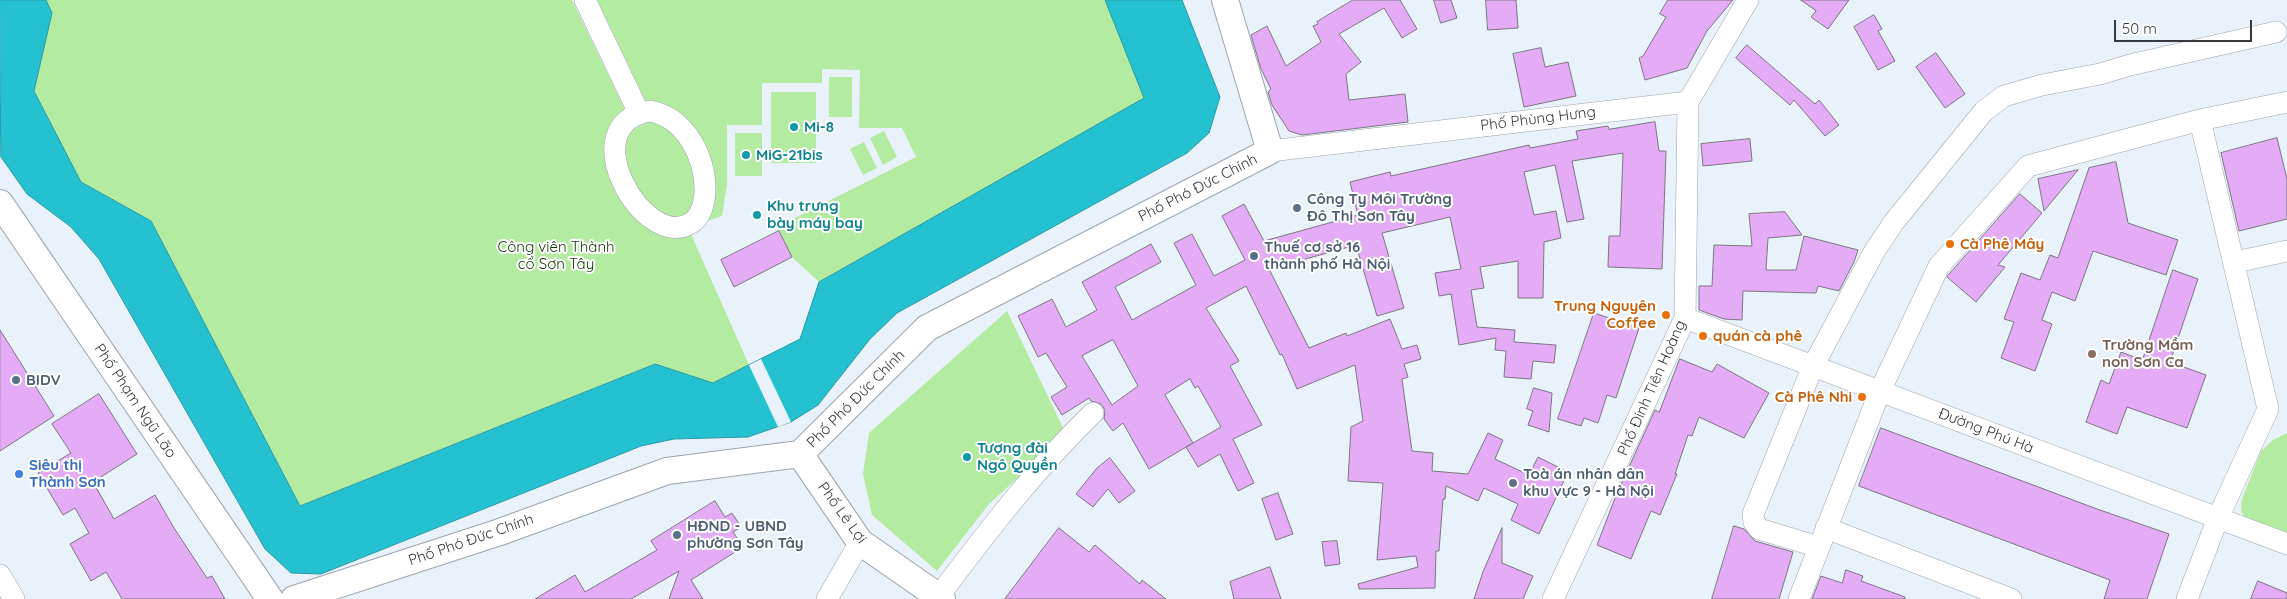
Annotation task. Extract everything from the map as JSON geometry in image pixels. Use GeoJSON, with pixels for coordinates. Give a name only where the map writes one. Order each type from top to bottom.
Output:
{"type":"FeatureCollection","features":[{"type":"Feature","properties":{"kind":"main road"},"geometry":{"type":"LineString","coordinates":[[1225,0],[1270,151]]}},
{"type":"Feature","properties":{"kind":"main road","name":"Phố Phó Đức Chính"},"geometry":{"type":"LineString","coordinates":[[294,599],[500,532],[667,471],[800,454],[927,328],[1270,151]]}},
{"type":"Feature","properties":{"kind":"main road","name":"Phố Phạm Ngũ Lão"},"geometry":{"type":"LineString","coordinates":[[0,203],[270,599]]}},
{"type":"Feature","properties":{"kind":"main road","name":"Phố Lê Lợi"},"geometry":{"type":"LineString","coordinates":[[800,454],[860,542],[940,598]]}},
{"type":"Feature","properties":{"kind":"street"},"geometry":{"type":"LineString","coordinates":[[585,0],[639,113]]}},
{"type":"Feature","properties":{"kind":"street"},"geometry":{"type":"LineString","coordinates":[[1688,102],[1748,0]]}},
{"type":"Feature","properties":{"kind":"street"},"geometry":{"type":"LineString","coordinates":[[2011,599],[1983,594],[1823,537],[1759,529],[1754,522],[1753,514],[1813,366],[1874,252],[1894,222],[1984,111],[2004,96],[2042,85],[2100,74],[2130,65],[2276,32]]}},
{"type":"Feature","properties":{"kind":"street","name":"Phố Phùng Hưng"},"geometry":{"type":"LineString","coordinates":[[1270,151],[1688,102]]}},
{"type":"Feature","properties":{"kind":"street","name":"Phố Đinh Tiên Hoàng"},"geometry":{"type":"LineString","coordinates":[[1553,599],[1685,318],[1688,102]]}},
{"type":"Feature","properties":{"kind":"street"},"geometry":{"type":"LineString","coordinates":[[1799,599],[1880,391],[1940,266],[2028,166],[2200,120],[2287,102]]}},
{"type":"Feature","properties":{"kind":"street"},"geometry":{"type":"LineString","coordinates":[[650,111],[668,117],[688,137],[699,156],[704,176],[704,202],[699,216],[691,224],[680,228],[669,227],[651,218],[630,196],[624,186],[615,155],[615,142],[620,129],[628,120],[639,113],[650,111]]}},
{"type":"Feature","properties":{"kind":"street"},"geometry":{"type":"LineString","coordinates":[[2187,599],[2218,518],[2278,407],[2235,262],[2200,120]]}},
{"type":"Feature","properties":{"kind":"street"},"geometry":{"type":"LineString","coordinates":[[2235,262],[2287,251]]}},
{"type":"Feature","properties":{"kind":"street","name":"Đường Phú Hà"},"geometry":{"type":"LineString","coordinates":[[1685,318],[2287,544]]}},
{"type":"Feature","properties":{"kind":"street"},"geometry":{"type":"LineString","coordinates":[[940,598],[1030,478],[1057,447],[1093,413]]}},
{"type":"Feature","properties":{"kind":"street"},"geometry":{"type":"LineString","coordinates":[[827,599],[860,542]]}},
{"type":"Feature","properties":{"kind":"street"},"geometry":{"type":"LineString","coordinates":[[0,575],[14,599]]}},
{"type":"Feature","properties":{"kind":"green space","name":"Công viên Thành cổ Sơn Tây"},"geometry":{"type":"Polygon","coordinates":[[[46,0],[572,0],[627,114],[615,182],[690,232],[749,365],[713,383],[654,364],[300,506],[151,221],[81,182],[34,90],[52,13],[46,0]]]}},
{"type":"Feature","properties":{"kind":"green space"},"geometry":{"type":"Polygon","coordinates":[[[597,0],[1105,0],[1145,98],[819,282],[792,257],[777,227],[916,157],[902,128],[859,128],[860,70],[822,69],[822,83],[762,83],[762,125],[727,125],[727,184],[722,216],[707,221],[706,164],[647,104],[597,0]]]}},
{"type":"Feature","properties":{"kind":"green space"},"geometry":{"type":"Polygon","coordinates":[[[829,77],[852,77],[852,117],[829,117],[829,77]]]}},
{"type":"Feature","properties":{"kind":"green space"},"geometry":{"type":"Polygon","coordinates":[[[771,92],[816,92],[816,163],[771,163],[771,92]]]}},
{"type":"Feature","properties":{"kind":"green space"},"geometry":{"type":"Polygon","coordinates":[[[653,120],[670,129],[693,162],[696,198],[688,213],[671,220],[639,195],[623,156],[629,131],[653,120]]]}},
{"type":"Feature","properties":{"kind":"green space"},"geometry":{"type":"Polygon","coordinates":[[[884,131],[897,157],[883,165],[870,138],[884,131]]]}},
{"type":"Feature","properties":{"kind":"green space"},"geometry":{"type":"Polygon","coordinates":[[[735,133],[762,133],[762,176],[735,176],[735,133]]]}},
{"type":"Feature","properties":{"kind":"green space"},"geometry":{"type":"Polygon","coordinates":[[[864,142],[877,168],[863,175],[850,149],[864,142]]]}},
{"type":"Feature","properties":{"kind":"green space"},"geometry":{"type":"Polygon","coordinates":[[[1007,311],[1066,434],[989,504],[937,571],[872,515],[863,474],[869,433],[1007,311]]]}},
{"type":"Feature","properties":{"kind":"green space"},"geometry":{"type":"Polygon","coordinates":[[[2287,433],[2287,537],[2248,523],[2241,511],[2242,499],[2261,451],[2273,440],[2287,433]]]}},
{"type":"Feature","properties":{"kind":"water"},"geometry":{"type":"Polygon","coordinates":[[[0,0],[46,0],[52,13],[34,91],[81,182],[151,221],[300,506],[655,364],[713,383],[800,339],[819,282],[1144,98],[1105,0],[1182,0],[1220,97],[1209,133],[1187,153],[897,313],[870,339],[818,405],[791,422],[748,437],[674,439],[641,446],[321,574],[291,573],[265,549],[99,259],[71,227],[27,194],[1,157],[0,0]]]}},
{"type":"Feature","properties":{"kind":"pier"},"geometry":{"type":"Polygon","coordinates":[[[761,359],[791,422],[778,427],[749,365],[761,359]]]}},
{"type":"Feature","properties":{"kind":"building"},"geometry":{"type":"Polygon","coordinates":[[[1353,0],[1400,0],[1417,29],[1402,38],[1384,8],[1339,34],[1361,62],[1346,74],[1349,100],[1405,94],[1408,122],[1302,135],[1289,131],[1272,105],[1268,92],[1271,89],[1261,69],[1251,35],[1267,26],[1286,66],[1321,42],[1313,26],[1318,24],[1317,22],[1353,0]]]}},
{"type":"Feature","properties":{"kind":"building"},"geometry":{"type":"Polygon","coordinates":[[[1434,0],[1451,0],[1457,18],[1441,23],[1434,0]]]}},
{"type":"Feature","properties":{"kind":"building"},"geometry":{"type":"Polygon","coordinates":[[[1486,0],[1516,0],[1518,28],[1488,30],[1486,0]]]}},
{"type":"Feature","properties":{"kind":"building"},"geometry":{"type":"Polygon","coordinates":[[[1668,0],[1733,0],[1707,31],[1687,68],[1645,80],[1639,58],[1643,56],[1666,17],[1660,14],[1668,0]]]}},
{"type":"Feature","properties":{"kind":"building"},"geometry":{"type":"Polygon","coordinates":[[[1801,0],[1849,0],[1828,29],[1811,17],[1816,11],[1801,0]]]}},
{"type":"Feature","properties":{"kind":"building"},"geometry":{"type":"Polygon","coordinates":[[[1874,15],[1882,29],[1878,31],[1895,61],[1878,70],[1854,27],[1874,15]]]}},
{"type":"Feature","properties":{"kind":"building"},"geometry":{"type":"Polygon","coordinates":[[[1747,45],[1815,104],[1819,100],[1839,125],[1825,136],[1794,100],[1790,105],[1736,58],[1747,45]]]}},
{"type":"Feature","properties":{"kind":"building"},"geometry":{"type":"Polygon","coordinates":[[[1541,48],[1545,67],[1568,62],[1576,96],[1524,107],[1513,54],[1541,48]]]}},
{"type":"Feature","properties":{"kind":"building"},"geometry":{"type":"Polygon","coordinates":[[[1936,53],[1965,94],[1945,108],[1916,67],[1936,53]]]}},
{"type":"Feature","properties":{"kind":"building"},"geometry":{"type":"Polygon","coordinates":[[[1655,122],[1659,151],[1666,151],[1662,269],[1608,267],[1609,236],[1620,236],[1623,153],[1572,161],[1584,219],[1567,222],[1555,165],[1524,172],[1534,215],[1556,211],[1561,238],[1544,242],[1543,298],[1518,298],[1518,261],[1480,267],[1484,288],[1471,290],[1477,327],[1515,330],[1514,342],[1556,345],[1554,363],[1533,361],[1531,379],[1504,377],[1506,351],[1495,350],[1496,338],[1459,345],[1451,294],[1439,296],[1435,273],[1461,269],[1450,217],[1382,233],[1404,308],[1377,316],[1356,245],[1269,269],[1309,348],[1346,333],[1347,336],[1390,319],[1402,349],[1417,345],[1421,359],[1404,364],[1408,377],[1402,379],[1412,451],[1433,453],[1432,471],[1468,474],[1488,433],[1503,440],[1495,459],[1529,475],[1538,457],[1568,472],[1539,534],[1511,520],[1518,504],[1484,488],[1478,501],[1446,486],[1445,499],[1443,499],[1439,551],[1436,551],[1435,588],[1359,589],[1358,584],[1418,567],[1416,556],[1377,560],[1383,483],[1348,481],[1351,427],[1363,421],[1355,365],[1297,389],[1282,354],[1280,355],[1246,286],[1206,308],[1239,361],[1230,366],[1262,425],[1233,439],[1254,483],[1238,491],[1220,454],[1198,467],[1186,447],[1149,469],[1123,423],[1113,431],[1104,419],[1105,410],[1101,404],[1091,401],[1089,398],[1062,415],[1051,397],[1067,387],[1046,353],[1038,357],[1018,316],[1052,299],[1066,327],[1097,310],[1082,282],[1151,244],[1161,262],[1115,287],[1132,320],[1196,285],[1174,243],[1192,234],[1214,276],[1245,260],[1222,216],[1244,204],[1264,241],[1358,215],[1350,182],[1390,172],[1391,176],[1529,145],[1530,148],[1578,139],[1576,131],[1608,126],[1609,129],[1655,122]],[[1113,340],[1082,356],[1112,405],[1138,386],[1113,340]],[[1190,379],[1165,395],[1193,443],[1221,427],[1198,386],[1195,388],[1190,379]]]}},
{"type":"Feature","properties":{"kind":"building"},"geometry":{"type":"Polygon","coordinates":[[[2277,138],[2287,179],[2287,219],[2239,231],[2221,153],[2277,138]]]}},
{"type":"Feature","properties":{"kind":"building"},"geometry":{"type":"Polygon","coordinates":[[[1750,139],[1752,161],[1703,166],[1701,144],[1750,139]]]}},
{"type":"Feature","properties":{"kind":"building"},"geometry":{"type":"Polygon","coordinates":[[[2116,162],[2128,223],[2178,240],[2166,275],[2093,251],[2075,301],[2052,292],[2042,320],[2052,324],[2035,371],[2001,358],[2014,322],[2004,319],[2021,273],[2040,280],[2050,255],[2058,258],[2089,168],[2116,162]]]}},
{"type":"Feature","properties":{"kind":"building"},"geometry":{"type":"Polygon","coordinates":[[[2078,170],[2044,211],[2038,179],[2078,170]]]}},
{"type":"Feature","properties":{"kind":"building"},"geometry":{"type":"Polygon","coordinates":[[[2020,194],[2042,213],[1998,265],[2005,267],[1976,302],[1947,277],[2020,194]]]}},
{"type":"Feature","properties":{"kind":"building"},"geometry":{"type":"Polygon","coordinates":[[[1785,212],[1802,235],[1768,238],[1766,270],[1796,270],[1804,236],[1858,250],[1839,291],[1818,286],[1816,293],[1743,291],[1742,320],[1724,319],[1699,310],[1699,286],[1712,286],[1714,245],[1752,246],[1749,214],[1785,212]]]}},
{"type":"Feature","properties":{"kind":"building"},"geometry":{"type":"Polygon","coordinates":[[[779,231],[792,257],[734,287],[721,260],[779,231]]]}},
{"type":"Feature","properties":{"kind":"building"},"geometry":{"type":"Polygon","coordinates":[[[2173,270],[2198,279],[2170,362],[2206,375],[2187,428],[2127,407],[2117,434],[2086,422],[2101,380],[2109,384],[2121,352],[2142,360],[2173,270]]]}},
{"type":"Feature","properties":{"kind":"building"},"geometry":{"type":"Polygon","coordinates":[[[1594,313],[1639,328],[1616,398],[1607,395],[1598,423],[1584,418],[1581,426],[1558,419],[1594,313]]]}},
{"type":"Feature","properties":{"kind":"building","name":"BIDV"},"geometry":{"type":"Polygon","coordinates":[[[0,330],[54,416],[0,451],[0,330]]]}},
{"type":"Feature","properties":{"kind":"building"},"geometry":{"type":"Polygon","coordinates":[[[1680,359],[1712,372],[1717,364],[1769,393],[1744,438],[1699,417],[1692,436],[1688,435],[1675,474],[1677,474],[1660,515],[1651,511],[1631,559],[1597,545],[1617,493],[1655,410],[1659,412],[1680,359]]]}},
{"type":"Feature","properties":{"kind":"building"},"geometry":{"type":"Polygon","coordinates":[[[1534,388],[1552,393],[1549,432],[1528,425],[1533,411],[1527,409],[1534,388]]]}},
{"type":"Feature","properties":{"kind":"building"},"geometry":{"type":"Polygon","coordinates":[[[99,394],[137,454],[93,482],[114,519],[155,495],[207,578],[212,576],[225,599],[122,599],[106,572],[91,581],[70,544],[89,533],[75,508],[63,515],[38,473],[71,453],[52,424],[99,394]]]}},
{"type":"Feature","properties":{"kind":"building"},"geometry":{"type":"Polygon","coordinates":[[[1881,428],[2169,534],[2147,599],[2104,599],[2110,580],[1859,486],[1881,428]]]}},
{"type":"Feature","properties":{"kind":"building"},"geometry":{"type":"Polygon","coordinates":[[[1110,458],[1135,491],[1119,503],[1108,489],[1093,507],[1076,494],[1097,468],[1110,458]]]}},
{"type":"Feature","properties":{"kind":"building"},"geometry":{"type":"Polygon","coordinates":[[[1278,493],[1293,534],[1276,540],[1262,499],[1278,493]]]}},
{"type":"Feature","properties":{"kind":"building"},"geometry":{"type":"Polygon","coordinates":[[[715,501],[725,517],[732,513],[741,527],[733,532],[743,547],[691,580],[703,599],[669,599],[679,571],[631,599],[535,599],[575,575],[585,592],[657,550],[651,541],[715,501]]]}},
{"type":"Feature","properties":{"kind":"building"},"geometry":{"type":"Polygon","coordinates":[[[1734,526],[1744,529],[1755,541],[1793,552],[1779,599],[1712,599],[1734,526]]]}},
{"type":"Feature","properties":{"kind":"building"},"geometry":{"type":"Polygon","coordinates":[[[1059,528],[1089,552],[1095,545],[1140,584],[1142,580],[1166,599],[1005,599],[1059,528]]]}},
{"type":"Feature","properties":{"kind":"building"},"geometry":{"type":"Polygon","coordinates":[[[1502,528],[1502,563],[1533,576],[1523,599],[1474,599],[1483,572],[1502,528]]]}},
{"type":"Feature","properties":{"kind":"building"},"geometry":{"type":"Polygon","coordinates":[[[1337,541],[1340,564],[1325,566],[1322,542],[1337,541]]]}},
{"type":"Feature","properties":{"kind":"building"},"geometry":{"type":"Polygon","coordinates":[[[1270,567],[1281,599],[1234,599],[1230,582],[1270,567]]]}},
{"type":"Feature","properties":{"kind":"building"},"geometry":{"type":"Polygon","coordinates":[[[1846,570],[1863,576],[1861,581],[1905,597],[1905,599],[1812,599],[1821,576],[1842,583],[1846,570]]]}},
{"type":"Feature","properties":{"kind":"building"},"geometry":{"type":"Polygon","coordinates":[[[2258,581],[2287,593],[2287,599],[2251,599],[2258,581]]]}},
{"type":"Feature","properties":{"kind":"place","name":"Mi-8"},"geometry":{"type":"Point","coordinates":[794,127]}},
{"type":"Feature","properties":{"kind":"place","name":"MiG-21bis"},"geometry":{"type":"Point","coordinates":[746,155]}},
{"type":"Feature","properties":{"kind":"place","name":"Công Ty Môi Trường Đô Thị Sơn Tây"},"geometry":{"type":"Point","coordinates":[1297,208]}},
{"type":"Feature","properties":{"kind":"place","name":"Khu trưng bày máy bay"},"geometry":{"type":"Point","coordinates":[757,215]}},
{"type":"Feature","properties":{"kind":"place","name":"Cà Phê Mây"},"geometry":{"type":"Point","coordinates":[1950,244]}},
{"type":"Feature","properties":{"kind":"place","name":"Thuế cơ sở 16 thành phố Hà Nội"},"geometry":{"type":"Point","coordinates":[1254,256]}},
{"type":"Feature","properties":{"kind":"place","name":"Trung Nguyên Coffee"},"geometry":{"type":"Point","coordinates":[1666,315]}},
{"type":"Feature","properties":{"kind":"place","name":"quán cà phê"},"geometry":{"type":"Point","coordinates":[1703,336]}},
{"type":"Feature","properties":{"kind":"place","name":"Trường Mầm non Sơn Ca"},"geometry":{"type":"Point","coordinates":[2092,354]}},
{"type":"Feature","properties":{"kind":"place","name":"BIDV"},"geometry":{"type":"Point","coordinates":[16,380]}},
{"type":"Feature","properties":{"kind":"place","name":"Cà Phê Nhi"},"geometry":{"type":"Point","coordinates":[1862,397]}},
{"type":"Feature","properties":{"kind":"place","name":"Tượng đài Ngô Quyền"},"geometry":{"type":"Point","coordinates":[967,457]}},
{"type":"Feature","properties":{"kind":"place","name":"Siêu thị Thành Sơn"},"geometry":{"type":"Point","coordinates":[19,474]}},
{"type":"Feature","properties":{"kind":"place","name":"Toà án nhân dân khu vực 9 - Hà Nội"},"geometry":{"type":"Point","coordinates":[1513,483]}},
{"type":"Feature","properties":{"kind":"place","name":"HĐND - UBND phường Sơn Tây"},"geometry":{"type":"Point","coordinates":[677,535]}}]}
